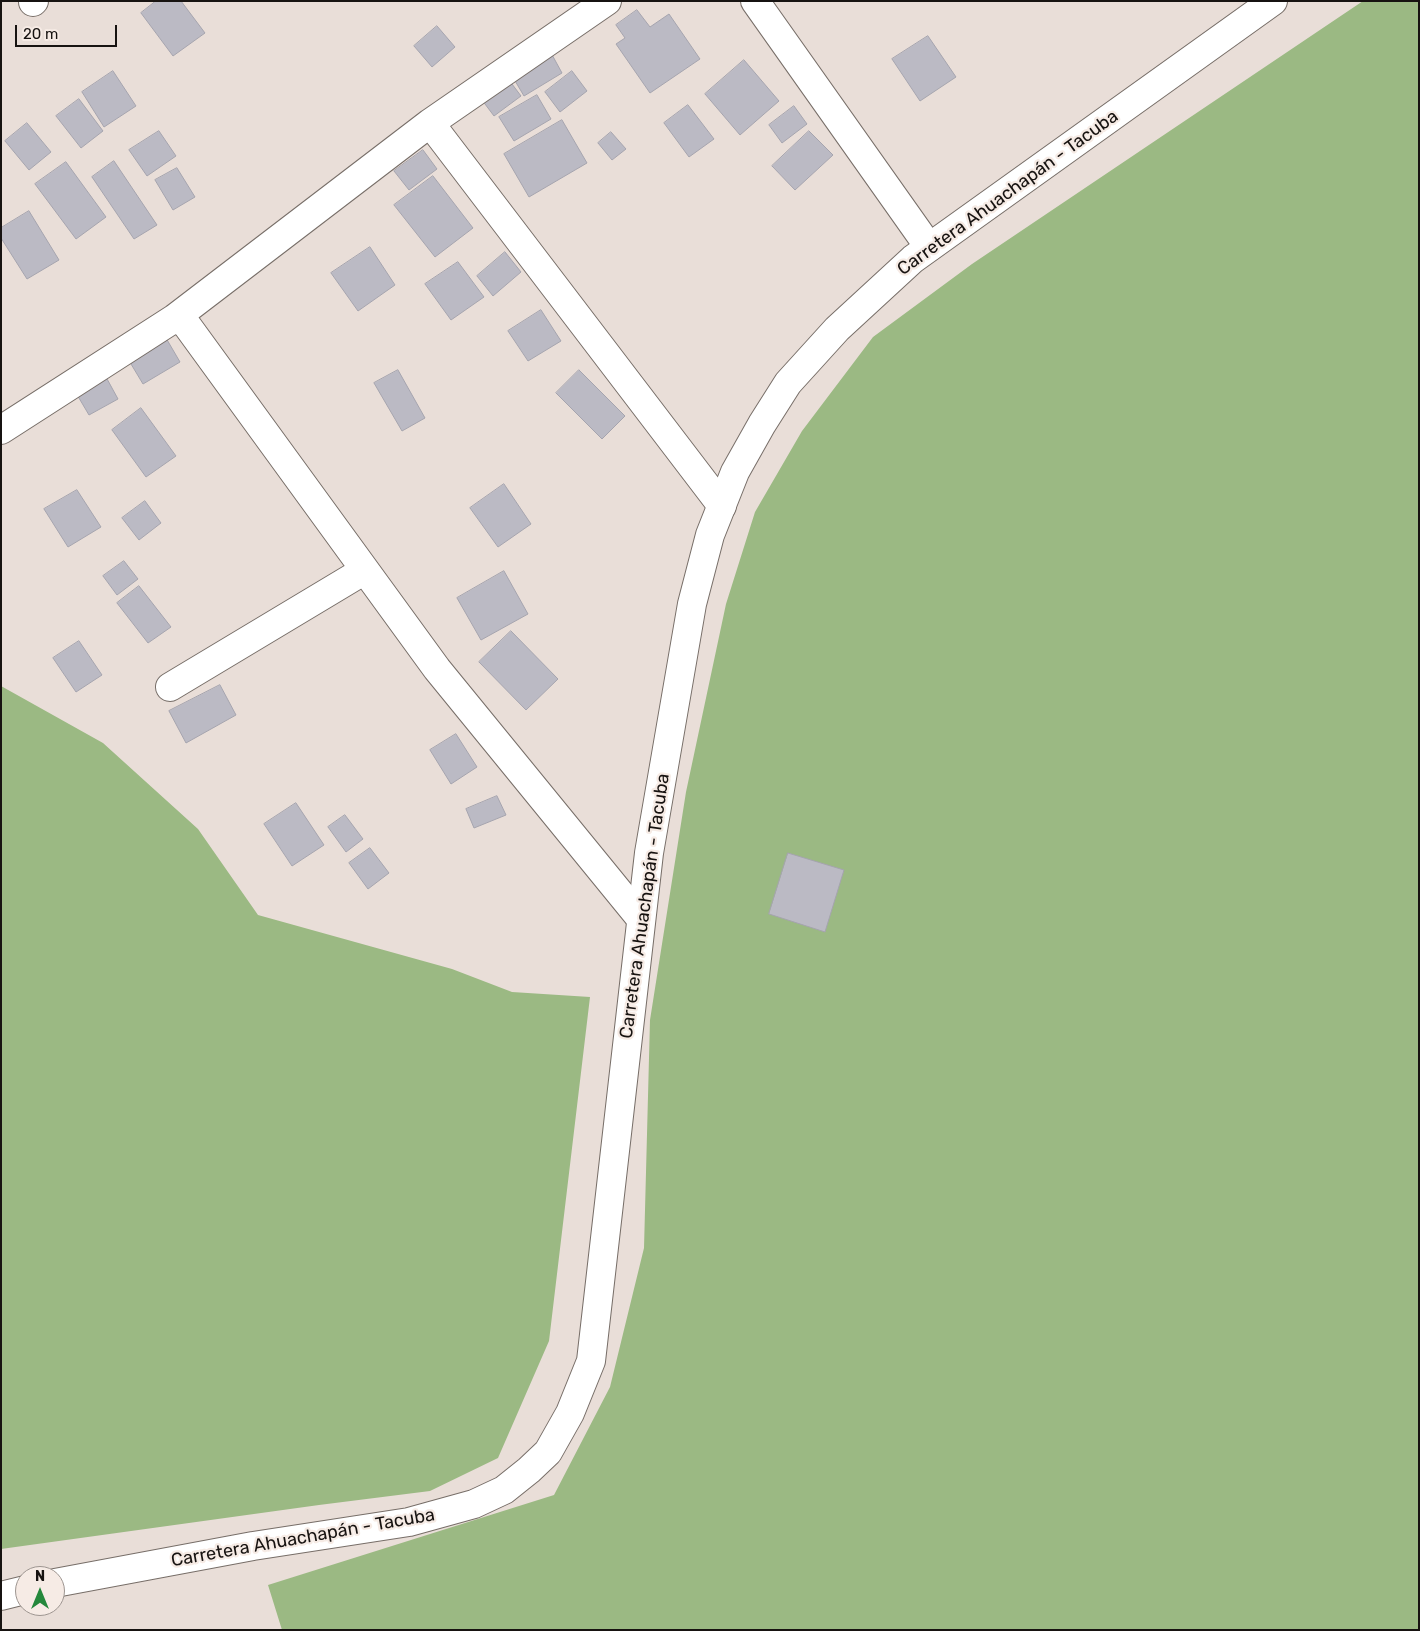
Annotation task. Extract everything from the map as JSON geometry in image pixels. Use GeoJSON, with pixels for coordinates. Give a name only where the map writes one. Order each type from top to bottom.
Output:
{"type":"FeatureCollection","features":[{"type":"Feature","properties":{"kind":"street"},"geometry":{"type":"LineString","coordinates":[[1,430],[175,318],[430,123],[607,1]]}},
{"type":"Feature","properties":{"kind":"street"},"geometry":{"type":"LineString","coordinates":[[755,1],[930,247]]}},
{"type":"Feature","properties":{"kind":"street","name":"Carretera Ahuachapán - Tacuba"},"geometry":{"type":"LineString","coordinates":[[65,1581],[244,1548],[409,1522],[474,1504],[504,1490],[530,1470],[548,1452],[570,1413],[591,1361],[648,853],[692,604],[710,536],[735,472],[788,383],[837,329],[913,259],[1273,1]]}},
{"type":"Feature","properties":{"kind":"street"},"geometry":{"type":"LineString","coordinates":[[430,123],[722,506]]}},
{"type":"Feature","properties":{"kind":"street"},"geometry":{"type":"LineString","coordinates":[[175,318],[186,324],[437,669],[641,919]]}},
{"type":"Feature","properties":{"kind":"street"},"geometry":{"type":"LineString","coordinates":[[170,687],[365,570]]}},
{"type":"Feature","properties":{"kind":"street"},"geometry":{"type":"LineString","coordinates":[[1,1596],[15,1592]]}},
{"type":"Feature","properties":{"kind":"green space"},"geometry":{"type":"Polygon","coordinates":[[[1363,1],[1419,1],[1419,1630],[282,1630],[268,1585],[554,1495],[610,1387],[644,1248],[650,1020],[686,792],[726,604],[755,512],[802,431],[873,337],[972,264],[1363,1]]]}},
{"type":"Feature","properties":{"kind":"green space"},"geometry":{"type":"Polygon","coordinates":[[[1,686],[103,743],[198,829],[258,915],[452,969],[512,992],[590,997],[549,1341],[498,1458],[430,1491],[1,1549],[1,686]]]}},
{"type":"Feature","properties":{"kind":"building"},"geometry":{"type":"Polygon","coordinates":[[[156,1],[181,1],[205,33],[173,56],[141,13],[156,1]]]}},
{"type":"Feature","properties":{"kind":"building"},"geometry":{"type":"Polygon","coordinates":[[[637,10],[650,27],[669,14],[700,59],[650,93],[616,44],[625,38],[616,25],[637,10]]]}},
{"type":"Feature","properties":{"kind":"building"},"geometry":{"type":"Polygon","coordinates":[[[437,26],[455,47],[432,67],[414,46],[437,26]]]}},
{"type":"Feature","properties":{"kind":"building"},"geometry":{"type":"Polygon","coordinates":[[[928,36],[956,77],[920,101],[892,59],[928,36]]]}},
{"type":"Feature","properties":{"kind":"building"},"geometry":{"type":"Polygon","coordinates":[[[550,51],[562,73],[524,96],[511,74],[550,51]]]}},
{"type":"Feature","properties":{"kind":"building"},"geometry":{"type":"Polygon","coordinates":[[[744,60],[779,101],[740,135],[705,94],[744,60]]]}},
{"type":"Feature","properties":{"kind":"building"},"geometry":{"type":"Polygon","coordinates":[[[113,71],[136,106],[104,127],[82,92],[113,71]]]}},
{"type":"Feature","properties":{"kind":"building"},"geometry":{"type":"Polygon","coordinates":[[[572,71],[587,91],[560,112],[545,92],[572,71]]]}},
{"type":"Feature","properties":{"kind":"building"},"geometry":{"type":"Polygon","coordinates":[[[509,80],[521,96],[494,116],[482,100],[509,80]]]}},
{"type":"Feature","properties":{"kind":"building"},"geometry":{"type":"Polygon","coordinates":[[[537,95],[551,119],[514,141],[499,117],[537,95]]]}},
{"type":"Feature","properties":{"kind":"building"},"geometry":{"type":"Polygon","coordinates":[[[79,99],[103,131],[81,148],[56,116],[79,99]]]}},
{"type":"Feature","properties":{"kind":"building"},"geometry":{"type":"Polygon","coordinates":[[[688,105],[714,139],[689,157],[664,123],[688,105]]]}},
{"type":"Feature","properties":{"kind":"building"},"geometry":{"type":"Polygon","coordinates":[[[794,106],[807,124],[782,143],[769,125],[794,106]]]}},
{"type":"Feature","properties":{"kind":"building"},"geometry":{"type":"Polygon","coordinates":[[[562,120],[587,163],[529,197],[504,154],[562,120]]]}},
{"type":"Feature","properties":{"kind":"building"},"geometry":{"type":"Polygon","coordinates":[[[27,123],[51,152],[29,170],[5,141],[27,123]]]}},
{"type":"Feature","properties":{"kind":"building"},"geometry":{"type":"Polygon","coordinates":[[[159,131],[176,156],[147,176],[129,150],[159,131]]]}},
{"type":"Feature","properties":{"kind":"building"},"geometry":{"type":"Polygon","coordinates":[[[809,131],[833,155],[795,190],[772,166],[809,131]]]}},
{"type":"Feature","properties":{"kind":"building"},"geometry":{"type":"Polygon","coordinates":[[[611,132],[626,149],[612,160],[598,143],[611,132]]]}},
{"type":"Feature","properties":{"kind":"building"},"geometry":{"type":"Polygon","coordinates":[[[423,150],[437,169],[409,190],[394,171],[423,150]]]}},
{"type":"Feature","properties":{"kind":"building"},"geometry":{"type":"Polygon","coordinates":[[[114,161],[157,225],[134,239],[92,177],[114,161]]]}},
{"type":"Feature","properties":{"kind":"building"},"geometry":{"type":"Polygon","coordinates":[[[66,162],[106,217],[76,239],[35,184],[66,162]]]}},
{"type":"Feature","properties":{"kind":"building"},"geometry":{"type":"Polygon","coordinates":[[[177,168],[195,197],[173,210],[155,180],[177,168]]]}},
{"type":"Feature","properties":{"kind":"building"},"geometry":{"type":"Polygon","coordinates":[[[433,176],[473,228],[435,257],[394,205],[433,176]]]}},
{"type":"Feature","properties":{"kind":"building"},"geometry":{"type":"Polygon","coordinates":[[[29,211],[59,260],[27,279],[1,238],[1,228],[29,211]]]}},
{"type":"Feature","properties":{"kind":"building"},"geometry":{"type":"Polygon","coordinates":[[[370,247],[395,285],[358,311],[331,273],[370,247]]]}},
{"type":"Feature","properties":{"kind":"building"},"geometry":{"type":"Polygon","coordinates":[[[505,252],[521,272],[493,296],[477,276],[505,252]]]}},
{"type":"Feature","properties":{"kind":"building"},"geometry":{"type":"Polygon","coordinates":[[[458,262],[484,297],[451,320],[425,284],[458,262]]]}},
{"type":"Feature","properties":{"kind":"building"},"geometry":{"type":"Polygon","coordinates":[[[541,310],[561,341],[528,361],[508,331],[541,310]]]}},
{"type":"Feature","properties":{"kind":"building"},"geometry":{"type":"Polygon","coordinates":[[[166,338],[180,362],[143,384],[128,359],[166,338]]]}},
{"type":"Feature","properties":{"kind":"building"},"geometry":{"type":"Polygon","coordinates":[[[398,370],[425,418],[402,431],[374,383],[398,370]]]}},
{"type":"Feature","properties":{"kind":"building"},"geometry":{"type":"Polygon","coordinates":[[[579,370],[625,416],[602,439],[556,393],[579,370]]]}},
{"type":"Feature","properties":{"kind":"building"},"geometry":{"type":"Polygon","coordinates":[[[106,377],[118,399],[89,415],[76,393],[106,377]]]}},
{"type":"Feature","properties":{"kind":"building"},"geometry":{"type":"Polygon","coordinates":[[[141,408],[176,456],[146,477],[112,430],[141,408]]]}},
{"type":"Feature","properties":{"kind":"building"},"geometry":{"type":"Polygon","coordinates":[[[504,484],[531,524],[498,547],[470,508],[504,484]]]}},
{"type":"Feature","properties":{"kind":"building"},"geometry":{"type":"Polygon","coordinates":[[[77,490],[101,527],[68,547],[44,509],[77,490]]]}},
{"type":"Feature","properties":{"kind":"building"},"geometry":{"type":"Polygon","coordinates":[[[145,501],[161,523],[139,540],[122,518],[145,501]]]}},
{"type":"Feature","properties":{"kind":"building"},"geometry":{"type":"Polygon","coordinates":[[[124,561],[138,579],[117,595],[103,576],[124,561]]]}},
{"type":"Feature","properties":{"kind":"building"},"geometry":{"type":"Polygon","coordinates":[[[504,571],[528,614],[481,640],[457,598],[504,571]]]}},
{"type":"Feature","properties":{"kind":"building"},"geometry":{"type":"Polygon","coordinates":[[[139,586],[171,627],[148,643],[117,603],[139,586]]]}},
{"type":"Feature","properties":{"kind":"building"},"geometry":{"type":"Polygon","coordinates":[[[511,631],[558,679],[526,710],[479,662],[511,631]]]}},
{"type":"Feature","properties":{"kind":"building"},"geometry":{"type":"Polygon","coordinates":[[[79,641],[102,675],[76,692],[53,658],[79,641]]]}},
{"type":"Feature","properties":{"kind":"building"},"geometry":{"type":"Polygon","coordinates":[[[220,685],[236,715],[186,743],[169,711],[220,685]]]}},
{"type":"Feature","properties":{"kind":"building"},"geometry":{"type":"Polygon","coordinates":[[[456,734],[477,767],[451,784],[430,750],[456,734]]]}},
{"type":"Feature","properties":{"kind":"building"},"geometry":{"type":"Polygon","coordinates":[[[497,796],[506,815],[474,828],[466,809],[497,796]]]}},
{"type":"Feature","properties":{"kind":"building"},"geometry":{"type":"Polygon","coordinates":[[[296,803],[324,845],[292,866],[264,824],[296,803]]]}},
{"type":"Feature","properties":{"kind":"building"},"geometry":{"type":"Polygon","coordinates":[[[345,815],[363,839],[346,852],[328,827],[345,815]]]}},
{"type":"Feature","properties":{"kind":"building"},"geometry":{"type":"Polygon","coordinates":[[[370,848],[389,873],[368,889],[349,863],[370,848]]]}},
{"type":"Feature","properties":{"kind":"building"},"geometry":{"type":"Polygon","coordinates":[[[788,853],[844,870],[825,932],[769,914],[788,853]]]}}]}
